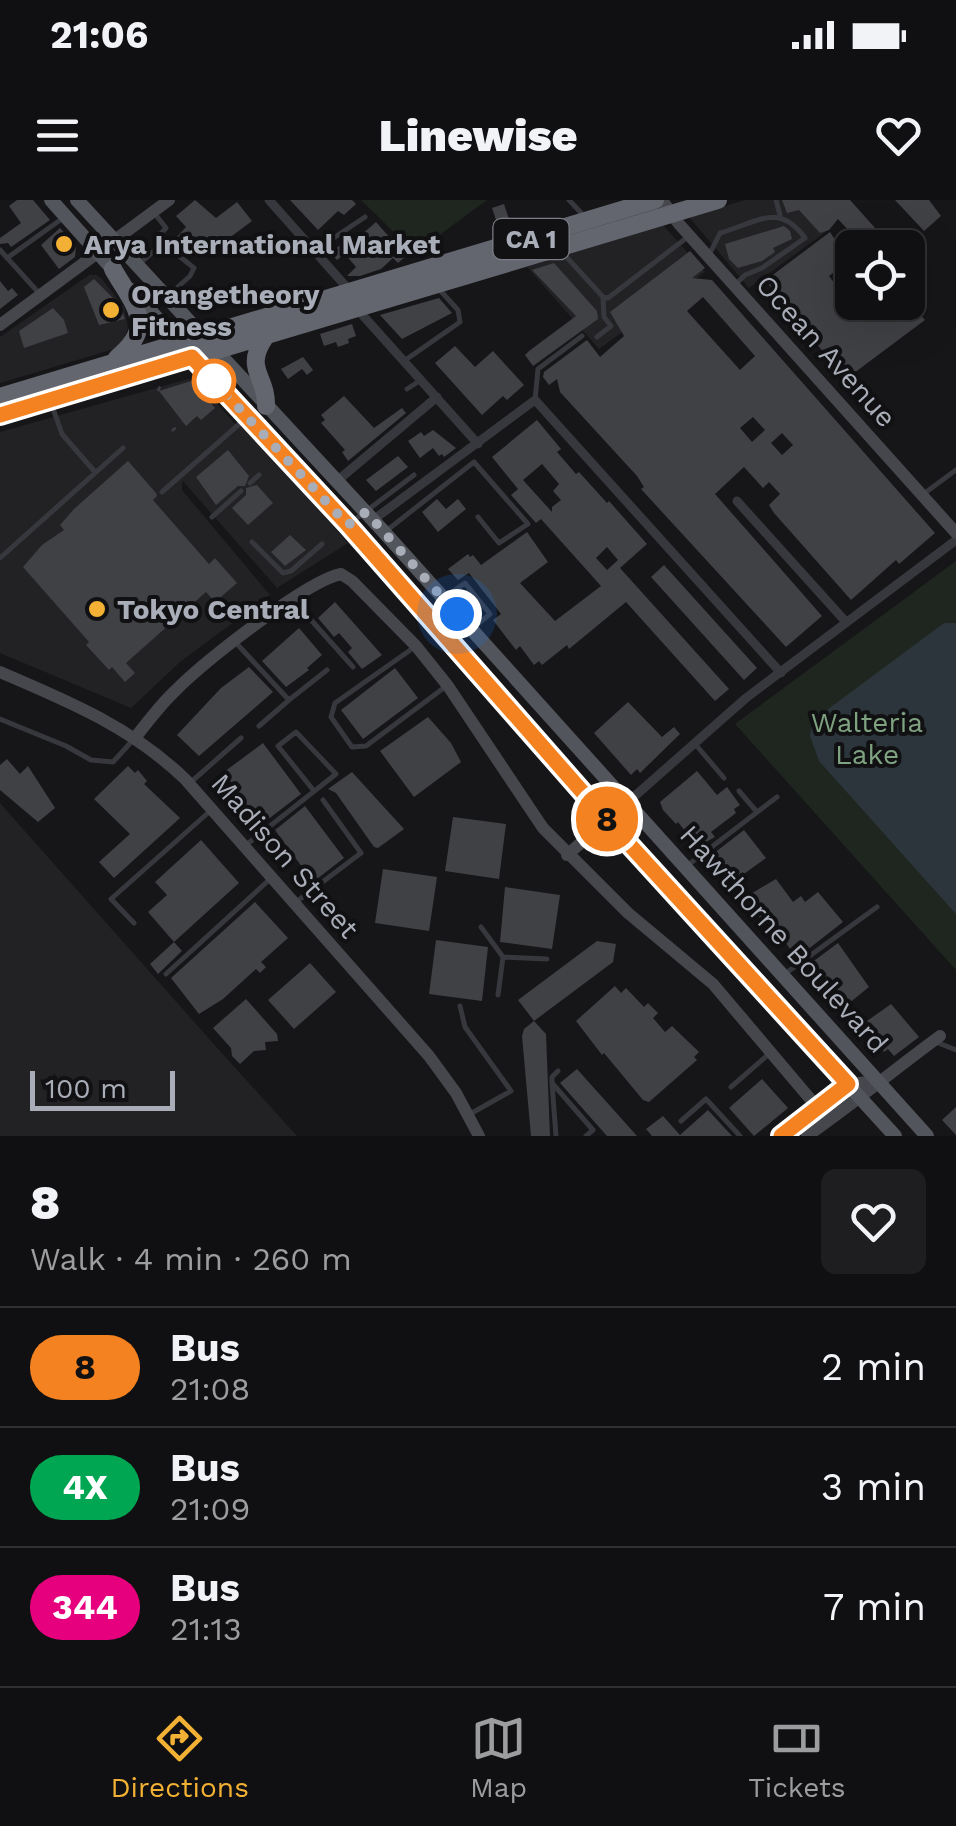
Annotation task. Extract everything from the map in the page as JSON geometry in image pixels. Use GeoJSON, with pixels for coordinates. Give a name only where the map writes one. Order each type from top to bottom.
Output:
{"type":"FeatureCollection","features":[{"type":"Feature","properties":{"kind":"highway","name":"CA 1"},"geometry":{"type":"LineString","coordinates":[[0,397],[108,364],[185,350],[355,301],[588,221],[611,208],[718,200]]}},
{"type":"Feature","properties":{"kind":"highway","name":"CA 1"},"geometry":{"type":"LineString","coordinates":[[207,344],[266,337],[355,301],[436,286],[559,248],[653,204]]}},
{"type":"Feature","properties":{"kind":"highway"},"geometry":{"type":"LineString","coordinates":[[108,364],[138,336],[141,322],[112,269]]}},
{"type":"Feature","properties":{"kind":"highway"},"geometry":{"type":"LineString","coordinates":[[266,337],[257,349],[254,366],[266,392],[266,406]]}},
{"type":"Feature","properties":{"kind":"highway","name":"CA 1"},"geometry":{"type":"LineString","coordinates":[[0,415],[185,350]]}},
{"type":"Feature","properties":{"kind":"main road","name":"Hawthorne Boulevard"},"geometry":{"type":"LineString","coordinates":[[51,200],[895,1136]]}},
{"type":"Feature","properties":{"kind":"main road","name":"Hawthorne Boulevard"},"geometry":{"type":"LineString","coordinates":[[77,200],[384,532],[927,1136]]}},
{"type":"Feature","properties":{"kind":"street"},"geometry":{"type":"LineString","coordinates":[[269,200],[478,444]]}},
{"type":"Feature","properties":{"kind":"street"},"geometry":{"type":"LineString","coordinates":[[0,325],[162,204]]}},
{"type":"Feature","properties":{"kind":"street","name":"Ocean Avenue"},"geometry":{"type":"LineString","coordinates":[[653,204],[690,236],[956,537]]}},
{"type":"Feature","properties":{"kind":"street"},"geometry":{"type":"LineString","coordinates":[[337,481],[437,398]]}},
{"type":"Feature","properties":{"kind":"street"},"geometry":{"type":"LineString","coordinates":[[369,516],[478,444],[535,400],[781,673]]}},
{"type":"Feature","properties":{"kind":"street"},"geometry":{"type":"LineString","coordinates":[[737,501],[846,622]]}},
{"type":"Feature","properties":{"kind":"street"},"geometry":{"type":"LineString","coordinates":[[567,855],[696,745],[724,716],[956,537]]}},
{"type":"Feature","properties":{"kind":"street"},"geometry":{"type":"LineString","coordinates":[[136,738],[176,690],[235,642],[293,600],[341,574],[416,646],[448,686],[517,792],[567,855],[628,914],[713,984],[817,1106]]}},
{"type":"Feature","properties":{"kind":"street","name":"Madison Street"},"geometry":{"type":"LineString","coordinates":[[0,672],[89,710],[136,738],[189,784],[429,1056],[479,1136]]}},
{"type":"Feature","properties":{"kind":"street"},"geometry":{"type":"LineString","coordinates":[[807,1136],[937,1038]]}},
{"type":"Feature","properties":{"kind":"street"},"geometry":{"type":"LineString","coordinates":[[781,1136],[848,1084],[879,1081]]}},
{"type":"Feature","properties":{"kind":"lane"},"geometry":{"type":"LineString","coordinates":[[569,200],[588,221]]}},
{"type":"Feature","properties":{"kind":"lane"},"geometry":{"type":"LineString","coordinates":[[776,200],[780,216]]}},
{"type":"Feature","properties":{"kind":"lane"},"geometry":{"type":"LineString","coordinates":[[162,204],[166,228],[158,236],[162,244],[194,268],[166,298]]}},
{"type":"Feature","properties":{"kind":"lane"},"geometry":{"type":"LineString","coordinates":[[7,258],[65,216]]}},
{"type":"Feature","properties":{"kind":"lane"},"geometry":{"type":"LineString","coordinates":[[708,257],[720,233],[780,216],[792,221],[805,238],[734,286]]}},
{"type":"Feature","properties":{"kind":"lane"},"geometry":{"type":"LineString","coordinates":[[314,250],[365,217]]}},
{"type":"Feature","properties":{"kind":"lane"},"geometry":{"type":"LineString","coordinates":[[603,297],[608,298],[690,236]]}},
{"type":"Feature","properties":{"kind":"lane"},"geometry":{"type":"LineString","coordinates":[[137,266],[162,244]]}},
{"type":"Feature","properties":{"kind":"lane"},"geometry":{"type":"LineString","coordinates":[[559,248],[603,297],[604,317],[611,326],[597,338]]}},
{"type":"Feature","properties":{"kind":"lane"},"geometry":{"type":"LineString","coordinates":[[0,250],[41,295]]}},
{"type":"Feature","properties":{"kind":"lane"},"geometry":{"type":"LineString","coordinates":[[404,362],[460,322],[458,310],[436,286]]}},
{"type":"Feature","properties":{"kind":"lane"},"geometry":{"type":"LineString","coordinates":[[535,400],[538,368],[582,336]]}},
{"type":"Feature","properties":{"kind":"lane"},"geometry":{"type":"LineString","coordinates":[[407,388],[421,380]]}},
{"type":"Feature","properties":{"kind":"lane"},"geometry":{"type":"LineString","coordinates":[[50,400],[62,434],[96,473]]}},
{"type":"Feature","properties":{"kind":"lane"},"geometry":{"type":"LineString","coordinates":[[162,492],[247,417]]}},
{"type":"Feature","properties":{"kind":"lane"},"geometry":{"type":"LineString","coordinates":[[0,558],[123,448]]}},
{"type":"Feature","properties":{"kind":"lane"},"geometry":{"type":"LineString","coordinates":[[384,532],[474,462],[528,524],[499,544],[478,517]]}},
{"type":"Feature","properties":{"kind":"lane"},"geometry":{"type":"LineString","coordinates":[[922,496],[956,470]]}},
{"type":"Feature","properties":{"kind":"lane"},"geometry":{"type":"LineString","coordinates":[[250,483],[259,474]]}},
{"type":"Feature","properties":{"kind":"lane"},"geometry":{"type":"LineString","coordinates":[[348,525],[369,516],[414,474]]}},
{"type":"Feature","properties":{"kind":"lane"},"geometry":{"type":"LineString","coordinates":[[212,517],[241,491]]}},
{"type":"Feature","properties":{"kind":"lane"},"geometry":{"type":"LineString","coordinates":[[252,542],[279,571],[286,573],[322,544]]}},
{"type":"Feature","properties":{"kind":"lane"},"geometry":{"type":"LineString","coordinates":[[443,598],[465,583],[490,614],[471,629]]}},
{"type":"Feature","properties":{"kind":"lane"},"geometry":{"type":"LineString","coordinates":[[293,600],[352,667]]}},
{"type":"Feature","properties":{"kind":"lane"},"geometry":{"type":"LineString","coordinates":[[235,642],[289,700]]}},
{"type":"Feature","properties":{"kind":"lane"},"geometry":{"type":"LineString","coordinates":[[416,646],[335,703],[331,717],[352,748],[366,746],[448,686]]}},
{"type":"Feature","properties":{"kind":"lane"},"geometry":{"type":"LineString","coordinates":[[259,726],[327,670]]}},
{"type":"Feature","properties":{"kind":"lane"},"geometry":{"type":"LineString","coordinates":[[0,719],[91,760],[113,762],[136,738]]}},
{"type":"Feature","properties":{"kind":"lane"},"geometry":{"type":"LineString","coordinates":[[244,846],[336,774],[296,732],[278,746],[314,791]]}},
{"type":"Feature","properties":{"kind":"lane"},"geometry":{"type":"LineString","coordinates":[[189,784],[241,738]]}},
{"type":"Feature","properties":{"kind":"lane"},"geometry":{"type":"LineString","coordinates":[[696,745],[724,778]]}},
{"type":"Feature","properties":{"kind":"lane"},"geometry":{"type":"LineString","coordinates":[[739,791],[757,812]]}},
{"type":"Feature","properties":{"kind":"lane"},"geometry":{"type":"LineString","coordinates":[[684,867],[776,797]]}},
{"type":"Feature","properties":{"kind":"lane"},"geometry":{"type":"LineString","coordinates":[[294,904],[361,853],[323,800]]}},
{"type":"Feature","properties":{"kind":"lane"},"geometry":{"type":"LineString","coordinates":[[134,923],[112,899],[211,810]]}},
{"type":"Feature","properties":{"kind":"lane"},"geometry":{"type":"LineString","coordinates":[[166,974],[272,878]]}},
{"type":"Feature","properties":{"kind":"lane"},"geometry":{"type":"LineString","coordinates":[[782,975],[876,907]]}},
{"type":"Feature","properties":{"kind":"lane"},"geometry":{"type":"LineString","coordinates":[[480,927],[503,957],[498,996]]}},
{"type":"Feature","properties":{"kind":"lane"},"geometry":{"type":"LineString","coordinates":[[503,957],[548,958]]}},
{"type":"Feature","properties":{"kind":"lane"},"geometry":{"type":"LineString","coordinates":[[460,1006],[465,1027],[511,1091],[468,1115]]}},
{"type":"Feature","properties":{"kind":"lane"},"geometry":{"type":"LineString","coordinates":[[937,1038],[956,1050]]}},
{"type":"Feature","properties":{"kind":"lane"},"geometry":{"type":"LineString","coordinates":[[731,1087],[771,1052]]}},
{"type":"Feature","properties":{"kind":"lane"},"geometry":{"type":"LineString","coordinates":[[556,1136],[552,1077],[558,1071]]}},
{"type":"Feature","properties":{"kind":"lane"},"geometry":{"type":"LineString","coordinates":[[552,1083],[599,1136]]}},
{"type":"Feature","properties":{"kind":"lane"},"geometry":{"type":"LineString","coordinates":[[681,1121],[706,1099],[740,1136]]}},
{"type":"Feature","properties":{"kind":"lane"},"geometry":{"type":"LineString","coordinates":[[586,1136],[593,1130]]}},
{"type":"Feature","properties":{"kind":"path"},"geometry":{"type":"LineString","coordinates":[[158,391],[161,384]]}},
{"type":"Feature","properties":{"kind":"path"},"geometry":{"type":"LineString","coordinates":[[172,431],[182,422]]}},
{"type":"Feature","properties":{"kind":"shaded area"},"geometry":{"type":"Polygon","coordinates":[[[745,200],[801,200],[827,231],[749,288],[689,217],[745,200]]]}},
{"type":"Feature","properties":{"kind":"shaded area"},"geometry":{"type":"Polygon","coordinates":[[[663,225],[705,272],[599,349],[527,267],[663,225]]]}},
{"type":"Feature","properties":{"kind":"shaded area"},"geometry":{"type":"Polygon","coordinates":[[[89,275],[102,279],[124,307],[128,328],[121,347],[0,383],[0,337],[89,275]]]}},
{"type":"Feature","properties":{"kind":"shaded area"},"geometry":{"type":"Polygon","coordinates":[[[188,379],[198,382],[236,425],[242,424],[348,543],[277,588],[182,480],[182,490],[270,595],[180,662],[131,708],[0,653],[0,432],[188,379]]]}},
{"type":"Feature","properties":{"kind":"shaded area","name":"Walteria Lake"},"geometry":{"type":"Polygon","coordinates":[[[944,623],[956,623],[956,914],[819,761],[810,736],[812,721],[944,623]]]}},
{"type":"Feature","properties":{"kind":"shaded area"},"geometry":{"type":"Polygon","coordinates":[[[0,803],[219,1050],[297,1136],[0,1136],[0,803]]]}},
{"type":"Feature","properties":{"kind":"green space"},"geometry":{"type":"Polygon","coordinates":[[[361,200],[487,200],[415,253],[361,200]]]}},
{"type":"Feature","properties":{"kind":"green space","name":"Walteria Lake"},"geometry":{"type":"Polygon","coordinates":[[[956,561],[956,970],[735,724],[956,561]]]}},
{"type":"Feature","properties":{"kind":"building"},"geometry":{"type":"Polygon","coordinates":[[[17,200],[33,200],[50,220],[11,247],[8,243],[0,244],[0,238],[21,223],[9,206],[17,200]]]}},
{"type":"Feature","properties":{"kind":"building"},"geometry":{"type":"Polygon","coordinates":[[[195,200],[216,218],[237,202],[252,221],[209,253],[196,244],[186,254],[172,242],[186,227],[176,216],[195,200]]]}},
{"type":"Feature","properties":{"kind":"building"},"geometry":{"type":"Polygon","coordinates":[[[290,200],[352,200],[356,204],[344,215],[338,211],[318,230],[290,200]]]}},
{"type":"Feature","properties":{"kind":"building"},"geometry":{"type":"Polygon","coordinates":[[[782,200],[850,200],[877,230],[848,230],[838,219],[829,230],[820,233],[799,210],[787,213],[782,200]]]}},
{"type":"Feature","properties":{"kind":"building"},"geometry":{"type":"Polygon","coordinates":[[[895,200],[929,200],[941,216],[923,230],[895,200]]]}},
{"type":"Feature","properties":{"kind":"building"},"geometry":{"type":"Polygon","coordinates":[[[504,204],[511,225],[499,229],[492,208],[504,204]]]}},
{"type":"Feature","properties":{"kind":"building"},"geometry":{"type":"Polygon","coordinates":[[[376,222],[406,256],[398,263],[393,258],[381,269],[347,276],[356,267],[345,254],[337,260],[331,253],[348,238],[352,243],[376,222]]]}},
{"type":"Feature","properties":{"kind":"building"},"geometry":{"type":"Polygon","coordinates":[[[784,226],[792,239],[773,248],[775,252],[762,261],[738,268],[729,259],[725,244],[784,226]]]}},
{"type":"Feature","properties":{"kind":"building"},"geometry":{"type":"Polygon","coordinates":[[[60,228],[76,246],[75,257],[59,269],[41,245],[60,228]]]}},
{"type":"Feature","properties":{"kind":"building"},"geometry":{"type":"Polygon","coordinates":[[[830,232],[835,240],[835,272],[829,276],[835,284],[835,320],[925,320],[846,379],[810,336],[806,339],[766,280],[830,232]]]}},
{"type":"Feature","properties":{"kind":"building"},"geometry":{"type":"Polygon","coordinates":[[[690,251],[705,268],[692,278],[712,280],[935,533],[899,564],[896,560],[851,600],[774,513],[769,505],[780,494],[769,482],[763,488],[744,467],[715,494],[822,616],[786,647],[641,489],[644,487],[637,476],[560,392],[557,379],[549,385],[543,377],[544,372],[587,340],[600,357],[624,336],[610,312],[690,251]],[[703,297],[687,311],[740,370],[755,356],[703,297]],[[753,417],[740,428],[752,442],[765,430],[753,417]],[[782,433],[771,443],[782,455],[793,445],[782,433]]]}},
{"type":"Feature","properties":{"kind":"building"},"geometry":{"type":"Polygon","coordinates":[[[554,263],[597,311],[598,319],[533,366],[525,355],[576,316],[532,270],[554,263]]]}},
{"type":"Feature","properties":{"kind":"building"},"geometry":{"type":"Polygon","coordinates":[[[94,279],[119,304],[125,319],[99,325],[84,287],[94,279]]]}},
{"type":"Feature","properties":{"kind":"building"},"geometry":{"type":"Polygon","coordinates":[[[0,281],[18,295],[0,309],[0,281]]]}},
{"type":"Feature","properties":{"kind":"building"},"geometry":{"type":"Polygon","coordinates":[[[439,298],[452,313],[402,339],[380,315],[439,298]]]}},
{"type":"Feature","properties":{"kind":"building"},"geometry":{"type":"Polygon","coordinates":[[[53,308],[64,320],[68,333],[24,348],[19,331],[53,308]]]}},
{"type":"Feature","properties":{"kind":"building"},"geometry":{"type":"Polygon","coordinates":[[[352,324],[356,336],[348,339],[349,343],[324,346],[320,334],[352,324]]]}},
{"type":"Feature","properties":{"kind":"building"},"geometry":{"type":"Polygon","coordinates":[[[455,346],[475,367],[493,351],[524,385],[507,400],[503,396],[482,415],[435,363],[455,346]]]}},
{"type":"Feature","properties":{"kind":"building"},"geometry":{"type":"Polygon","coordinates":[[[303,357],[313,370],[307,375],[302,369],[288,379],[281,369],[303,357]]]}},
{"type":"Feature","properties":{"kind":"building"},"geometry":{"type":"Polygon","coordinates":[[[191,381],[215,408],[186,426],[159,391],[191,381]]]}},
{"type":"Feature","properties":{"kind":"building"},"geometry":{"type":"Polygon","coordinates":[[[344,396],[374,428],[402,408],[406,413],[348,461],[342,452],[345,450],[321,423],[325,420],[321,415],[344,396]]]}},
{"type":"Feature","properties":{"kind":"building"},"geometry":{"type":"Polygon","coordinates":[[[537,420],[576,474],[579,472],[609,501],[647,544],[620,568],[729,689],[715,701],[626,602],[569,649],[567,645],[542,665],[539,661],[534,665],[520,646],[516,650],[493,620],[501,614],[469,573],[458,580],[448,569],[468,554],[481,565],[527,532],[548,562],[520,583],[555,621],[601,586],[541,519],[536,523],[511,495],[518,489],[492,457],[537,420]],[[542,464],[523,480],[552,512],[561,500],[553,491],[559,484],[542,464]],[[607,547],[596,558],[607,570],[618,560],[607,547]]]}},
{"type":"Feature","properties":{"kind":"building"},"geometry":{"type":"Polygon","coordinates":[[[433,430],[456,448],[444,457],[433,448],[420,458],[408,441],[421,432],[424,436],[433,430]]]}},
{"type":"Feature","properties":{"kind":"building"},"geometry":{"type":"Polygon","coordinates":[[[228,450],[249,476],[245,486],[238,486],[216,505],[196,477],[228,450]]]}},
{"type":"Feature","properties":{"kind":"building"},"geometry":{"type":"Polygon","coordinates":[[[398,456],[408,467],[376,491],[366,480],[398,456]]]}},
{"type":"Feature","properties":{"kind":"building"},"geometry":{"type":"Polygon","coordinates":[[[128,461],[156,493],[153,500],[209,564],[215,558],[237,583],[215,602],[206,592],[126,663],[135,673],[125,682],[86,645],[89,642],[23,567],[42,545],[64,530],[60,525],[74,509],[128,461]]]}},
{"type":"Feature","properties":{"kind":"building"},"geometry":{"type":"Polygon","coordinates":[[[257,485],[273,503],[248,525],[232,508],[246,495],[246,488],[257,485]]]}},
{"type":"Feature","properties":{"kind":"building"},"geometry":{"type":"Polygon","coordinates":[[[437,499],[446,509],[458,499],[466,509],[438,532],[422,512],[437,499]]]}},
{"type":"Feature","properties":{"kind":"building"},"geometry":{"type":"Polygon","coordinates":[[[290,535],[306,550],[285,566],[271,552],[290,535]]]}},
{"type":"Feature","properties":{"kind":"building"},"geometry":{"type":"Polygon","coordinates":[[[664,565],[757,668],[744,680],[651,577],[664,565]]]}},
{"type":"Feature","properties":{"kind":"building"},"geometry":{"type":"Polygon","coordinates":[[[335,602],[382,655],[362,669],[348,652],[352,648],[339,633],[334,637],[318,618],[335,602]]]}},
{"type":"Feature","properties":{"kind":"building"},"geometry":{"type":"Polygon","coordinates":[[[299,628],[322,655],[286,687],[262,661],[299,628]]]}},
{"type":"Feature","properties":{"kind":"building"},"geometry":{"type":"Polygon","coordinates":[[[249,667],[273,692],[199,756],[177,735],[221,688],[249,667]]]}},
{"type":"Feature","properties":{"kind":"building"},"geometry":{"type":"Polygon","coordinates":[[[395,668],[418,698],[363,739],[341,710],[395,668]]]}},
{"type":"Feature","properties":{"kind":"building"},"geometry":{"type":"Polygon","coordinates":[[[628,702],[662,737],[674,727],[680,734],[640,773],[637,769],[631,775],[594,733],[628,702]]]}},
{"type":"Feature","properties":{"kind":"building"},"geometry":{"type":"Polygon","coordinates":[[[428,717],[451,743],[461,762],[414,797],[380,751],[428,717]]]}},
{"type":"Feature","properties":{"kind":"building"},"geometry":{"type":"Polygon","coordinates":[[[263,743],[301,794],[262,824],[238,797],[224,772],[263,743]]]}},
{"type":"Feature","properties":{"kind":"building"},"geometry":{"type":"Polygon","coordinates":[[[7,759],[20,774],[28,766],[55,808],[38,822],[0,790],[0,765],[7,759]]]}},
{"type":"Feature","properties":{"kind":"building"},"geometry":{"type":"Polygon","coordinates":[[[128,766],[135,773],[138,770],[147,781],[144,784],[180,818],[114,878],[99,862],[130,834],[94,799],[128,766]]]}},
{"type":"Feature","properties":{"kind":"building"},"geometry":{"type":"Polygon","coordinates":[[[697,771],[717,795],[727,787],[740,805],[734,809],[736,813],[711,832],[715,837],[697,847],[660,802],[697,771]]]}},
{"type":"Feature","properties":{"kind":"building"},"geometry":{"type":"Polygon","coordinates":[[[352,772],[404,829],[378,848],[336,793],[328,789],[352,772]]]}},
{"type":"Feature","properties":{"kind":"building"},"geometry":{"type":"Polygon","coordinates":[[[305,806],[344,858],[313,882],[275,830],[305,806]]]}},
{"type":"Feature","properties":{"kind":"building"},"geometry":{"type":"Polygon","coordinates":[[[453,817],[506,824],[499,879],[445,871],[453,817]]]}},
{"type":"Feature","properties":{"kind":"building"},"geometry":{"type":"Polygon","coordinates":[[[744,830],[766,858],[734,881],[713,854],[744,830]]]}},
{"type":"Feature","properties":{"kind":"building"},"geometry":{"type":"Polygon","coordinates":[[[201,840],[239,883],[174,942],[148,912],[167,895],[155,882],[201,840]]]}},
{"type":"Feature","properties":{"kind":"building"},"geometry":{"type":"Polygon","coordinates":[[[383,869],[437,877],[429,931],[375,923],[383,869]]]}},
{"type":"Feature","properties":{"kind":"building"},"geometry":{"type":"Polygon","coordinates":[[[776,879],[793,902],[801,896],[805,902],[818,892],[843,922],[802,954],[792,952],[774,925],[766,926],[749,903],[749,895],[776,879]]]}},
{"type":"Feature","properties":{"kind":"building"},"geometry":{"type":"Polygon","coordinates":[[[505,887],[560,895],[552,949],[500,942],[505,887]]]}},
{"type":"Feature","properties":{"kind":"building"},"geometry":{"type":"Polygon","coordinates":[[[255,902],[288,938],[261,962],[266,967],[260,973],[256,969],[223,999],[199,1014],[171,978],[255,902]]]}},
{"type":"Feature","properties":{"kind":"building"},"geometry":{"type":"Polygon","coordinates":[[[436,940],[488,947],[482,1001],[429,994],[436,940]]]}},
{"type":"Feature","properties":{"kind":"building"},"geometry":{"type":"Polygon","coordinates":[[[597,941],[616,944],[613,962],[534,1021],[518,1000],[597,941]]]}},
{"type":"Feature","properties":{"kind":"building"},"geometry":{"type":"Polygon","coordinates":[[[174,942],[182,951],[158,974],[150,964],[174,942]]]}},
{"type":"Feature","properties":{"kind":"building"},"geometry":{"type":"Polygon","coordinates":[[[838,943],[869,987],[843,1008],[827,984],[823,987],[807,966],[838,943]]]}},
{"type":"Feature","properties":{"kind":"building"},"geometry":{"type":"Polygon","coordinates":[[[310,963],[336,992],[294,1029],[268,1000],[310,963]]]}},
{"type":"Feature","properties":{"kind":"building"},"geometry":{"type":"Polygon","coordinates":[[[615,986],[621,993],[626,988],[644,1007],[648,1003],[658,1013],[653,1018],[665,1032],[672,1026],[699,1052],[694,1057],[697,1060],[649,1102],[602,1055],[576,1021],[615,986]]]}},
{"type":"Feature","properties":{"kind":"building"},"geometry":{"type":"Polygon","coordinates":[[[246,999],[277,1034],[278,1041],[265,1042],[266,1050],[254,1051],[240,1064],[213,1028],[246,999]]]}},
{"type":"Feature","properties":{"kind":"building"},"geometry":{"type":"Polygon","coordinates":[[[891,1004],[919,1037],[894,1056],[888,1049],[884,1052],[867,1021],[891,1004]]]}},
{"type":"Feature","properties":{"kind":"building"},"geometry":{"type":"Polygon","coordinates":[[[534,1021],[546,1034],[550,1136],[531,1136],[522,1036],[534,1021]]]}},
{"type":"Feature","properties":{"kind":"building"},"geometry":{"type":"Polygon","coordinates":[[[577,1069],[637,1136],[607,1136],[560,1083],[577,1069]]]}},
{"type":"Feature","properties":{"kind":"building"},"geometry":{"type":"Polygon","coordinates":[[[762,1079],[788,1108],[754,1136],[729,1108],[762,1079]]]}},
{"type":"Feature","properties":{"kind":"building"},"geometry":{"type":"Polygon","coordinates":[[[956,1107],[956,1135],[942,1120],[956,1107]]]}},
{"type":"Feature","properties":{"kind":"building"},"geometry":{"type":"Polygon","coordinates":[[[708,1110],[732,1136],[652,1136],[646,1129],[663,1116],[680,1135],[708,1110]]]}},
{"type":"Feature","properties":{"kind":"bus line","name":"8"},"geometry":{"type":"LineString","coordinates":[[0,415],[192,357],[348,525],[607,820],[848,1084],[781,1136]]}},
{"type":"Feature","properties":{"kind":"place","name":"Arya International Market"},"geometry":{"type":"Point","coordinates":[64,244]}},
{"type":"Feature","properties":{"kind":"place","name":"Orangetheory Fitness"},"geometry":{"type":"Point","coordinates":[111,310]}},
{"type":"Feature","properties":{"kind":"place","name":"Tokyo Central"},"geometry":{"type":"Point","coordinates":[97,609]}},
{"type":"Feature","properties":{"kind":"route"},"geometry":{"type":"LineString","coordinates":[[214,381],[208,375],[348,525],[366,512],[457,614]]}}]}
